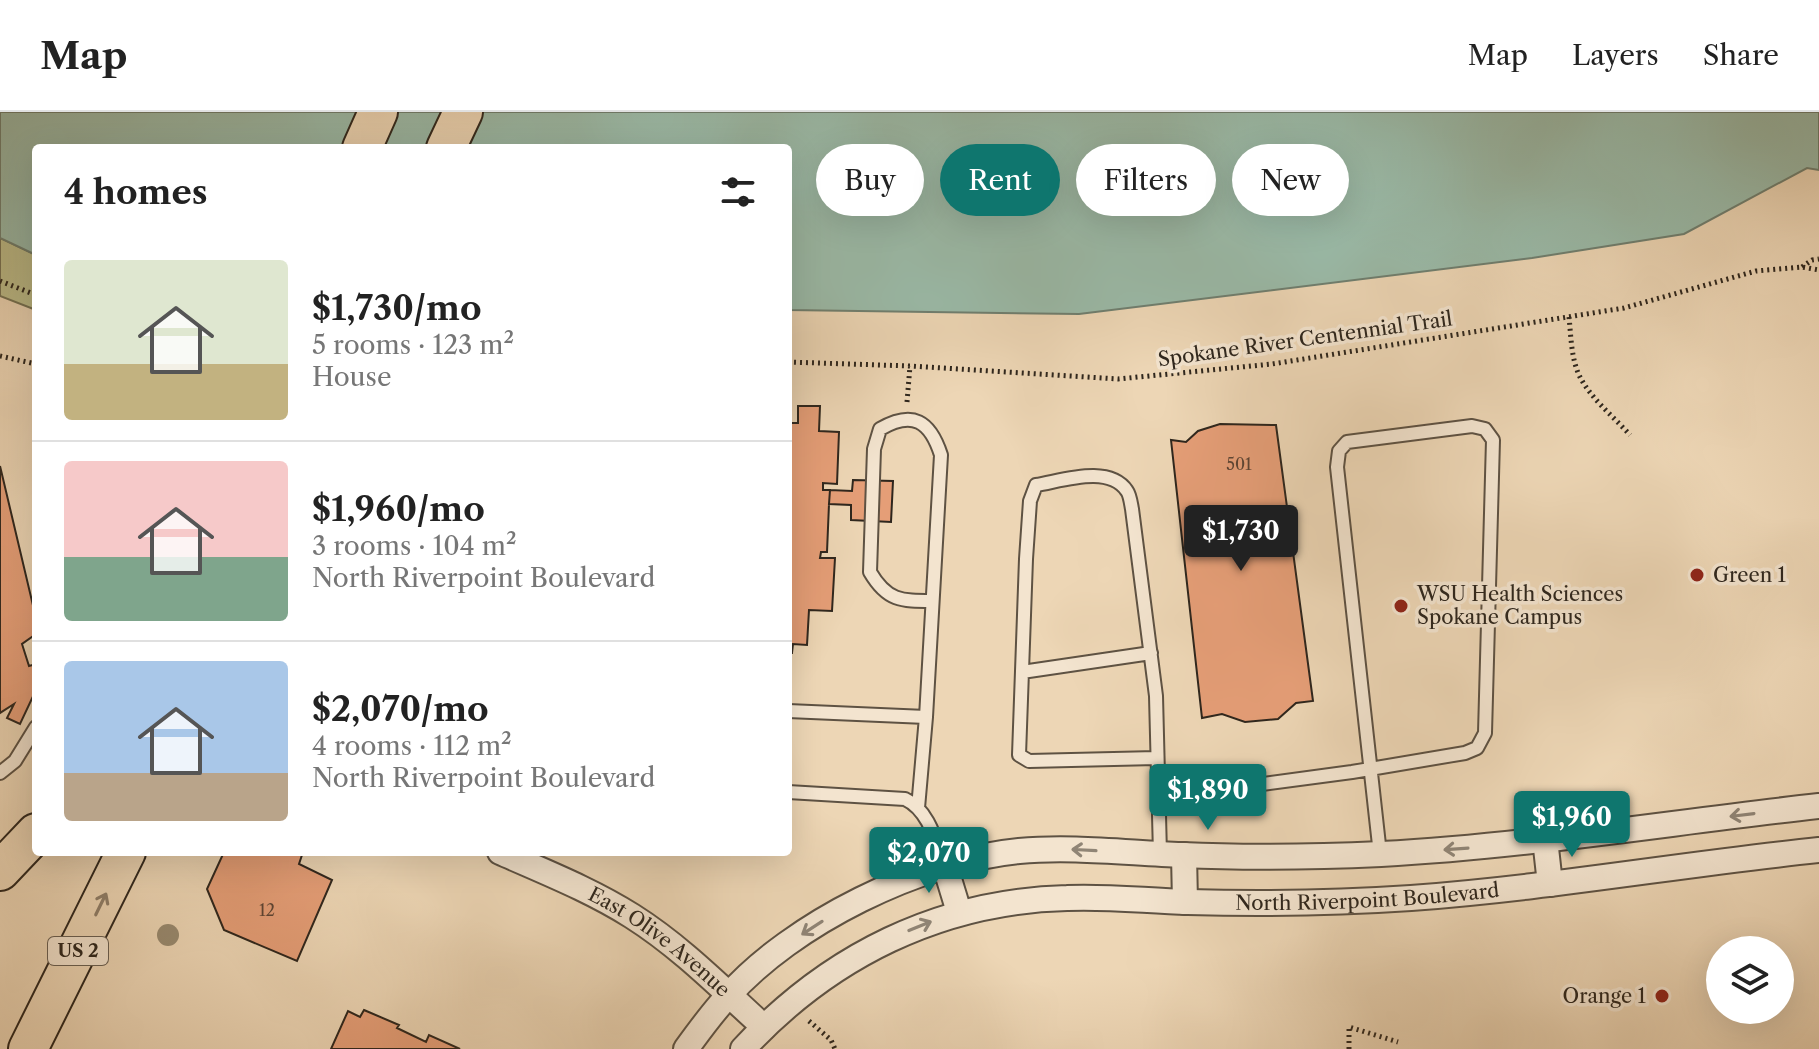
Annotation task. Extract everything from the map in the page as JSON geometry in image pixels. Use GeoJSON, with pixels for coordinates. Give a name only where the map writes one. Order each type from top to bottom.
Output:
{"type":"FeatureCollection","features":[{"type":"Feature","properties":{"kind":"main road"},"geometry":{"type":"LineString","coordinates":[[364,144],[378,112]]}},
{"type":"Feature","properties":{"kind":"main road"},"geometry":{"type":"LineString","coordinates":[[448,144],[463,112]]}},
{"type":"Feature","properties":{"kind":"main road"},"geometry":{"type":"LineString","coordinates":[[0,871],[32,837]]}},
{"type":"Feature","properties":{"kind":"main road","name":"US 2"},"geometry":{"type":"LineString","coordinates":[[28,1049],[124,856]]}},
{"type":"Feature","properties":{"kind":"street","name":"North Riverpoint Boulevard"},"geometry":{"type":"LineString","coordinates":[[686,1049],[728,994],[817,924],[863,899],[945,866],[986,856],[1030,850],[1252,857],[1380,854],[1545,839],[1819,806]]}},
{"type":"Feature","properties":{"kind":"street"},"geometry":{"type":"LineString","coordinates":[[1545,839],[1550,884]]}},
{"type":"Feature","properties":{"kind":"street","name":"North Riverpoint Boulevard"},"geometry":{"type":"LineString","coordinates":[[743,1049],[819,980],[849,959],[903,933],[959,912],[992,904],[1066,898],[1185,902],[1409,898],[1550,884],[1819,850]]}},
{"type":"Feature","properties":{"kind":"street"},"geometry":{"type":"LineString","coordinates":[[1172,855],[1185,902]]}},
{"type":"Feature","properties":{"kind":"street","name":"East Olive Avenue"},"geometry":{"type":"LineString","coordinates":[[533,859],[633,917],[690,959],[764,1027]]}},
{"type":"Feature","properties":{"kind":"street"},"geometry":{"type":"LineString","coordinates":[[945,866],[959,912]]}},
{"type":"Feature","properties":{"kind":"lane"},"geometry":{"type":"LineString","coordinates":[[918,808],[926,717],[941,455],[934,435],[918,421],[896,420],[880,429],[874,449],[870,572],[880,589],[901,601],[932,601]]}},
{"type":"Feature","properties":{"kind":"lane"},"geometry":{"type":"LineString","coordinates":[[1158,798],[1370,770],[1465,753],[1477,748],[1485,733],[1493,440],[1485,429],[1472,426],[1347,442],[1339,451],[1337,467],[1370,770],[1380,854]]}},
{"type":"Feature","properties":{"kind":"lane"},"geometry":{"type":"LineString","coordinates":[[1156,758],[1029,761],[1019,755],[1030,501],[1036,485],[1086,477],[1113,478],[1128,491],[1156,696],[1158,798],[1172,855]]}},
{"type":"Feature","properties":{"kind":"lane"},"geometry":{"type":"LineString","coordinates":[[1022,672],[1151,653]]}},
{"type":"Feature","properties":{"kind":"lane"},"geometry":{"type":"LineString","coordinates":[[792,711],[926,717]]}},
{"type":"Feature","properties":{"kind":"lane"},"geometry":{"type":"LineString","coordinates":[[0,773],[15,761],[32,733]]}},
{"type":"Feature","properties":{"kind":"lane"},"geometry":{"type":"LineString","coordinates":[[792,792],[905,799],[925,817],[945,866]]}},
{"type":"Feature","properties":{"kind":"path"},"geometry":{"type":"LineString","coordinates":[[1802,267],[1819,259]]}},
{"type":"Feature","properties":{"kind":"path","name":"Spokane River Centennial Trail"},"geometry":{"type":"LineString","coordinates":[[792,362],[1118,379],[1272,364],[1624,308],[1756,271],[1802,267],[1819,270]]}},
{"type":"Feature","properties":{"kind":"path"},"geometry":{"type":"LineString","coordinates":[[0,281],[32,293]]}},
{"type":"Feature","properties":{"kind":"path"},"geometry":{"type":"LineString","coordinates":[[1569,317],[1572,352],[1579,374],[1590,391],[1630,435]]}},
{"type":"Feature","properties":{"kind":"path"},"geometry":{"type":"LineString","coordinates":[[0,356],[32,363]]}},
{"type":"Feature","properties":{"kind":"path"},"geometry":{"type":"LineString","coordinates":[[906,419],[910,366]]}},
{"type":"Feature","properties":{"kind":"path"},"geometry":{"type":"LineString","coordinates":[[808,1020],[831,1040],[835,1049]]}},
{"type":"Feature","properties":{"kind":"path"},"geometry":{"type":"LineString","coordinates":[[1349,1049],[1349,1027],[1398,1042]]}},
{"type":"Feature","properties":{"kind":"green space"},"geometry":{"type":"Polygon","coordinates":[[[0,238],[32,253],[32,308],[0,296],[0,238]]]}},
{"type":"Feature","properties":{"kind":"shaded area"},"geometry":{"type":"Polygon","coordinates":[[[0,112],[1819,112],[1819,170],[1807,168],[1684,234],[1532,258],[1079,314],[792,310],[792,144],[32,144],[32,253],[0,238],[0,112]]]}},
{"type":"Feature","properties":{"kind":"building"},"geometry":{"type":"Polygon","coordinates":[[[798,406],[820,406],[819,431],[839,432],[837,484],[823,483],[823,490],[830,490],[827,552],[821,552],[820,558],[835,558],[832,611],[809,610],[807,645],[793,644],[792,653],[792,423],[798,423],[798,406]]]}},
{"type":"Feature","properties":{"kind":"building"},"geometry":{"type":"Polygon","coordinates":[[[1220,424],[1276,425],[1313,701],[1296,703],[1278,719],[1245,722],[1222,714],[1202,718],[1171,440],[1186,442],[1198,431],[1220,424]]]}},
{"type":"Feature","properties":{"kind":"building"},"geometry":{"type":"Polygon","coordinates":[[[0,466],[32,601],[32,637],[22,644],[29,666],[32,665],[32,698],[20,724],[7,718],[14,704],[0,713],[0,466]]]}},
{"type":"Feature","properties":{"kind":"building"},"geometry":{"type":"Polygon","coordinates":[[[853,480],[893,481],[891,522],[851,520],[851,505],[829,504],[830,490],[852,491],[853,480]]]}},
{"type":"Feature","properties":{"kind":"building"},"geometry":{"type":"Polygon","coordinates":[[[222,856],[302,856],[299,864],[332,880],[297,961],[224,930],[207,889],[222,856]]]}},
{"type":"Feature","properties":{"kind":"building"},"geometry":{"type":"Polygon","coordinates":[[[364,1010],[399,1025],[397,1028],[426,1042],[429,1035],[460,1049],[331,1049],[348,1011],[360,1017],[364,1010]]]}},
{"type":"Feature","properties":{"kind":"place","name":"Green 1"},"geometry":{"type":"Point","coordinates":[1697,575]}},
{"type":"Feature","properties":{"kind":"place","name":"WSU Health Sciences Spokane Campus"},"geometry":{"type":"Point","coordinates":[1401,606]}},
{"type":"Feature","properties":{"kind":"place","name":"Orange 1"},"geometry":{"type":"Point","coordinates":[1662,996]}}]}
